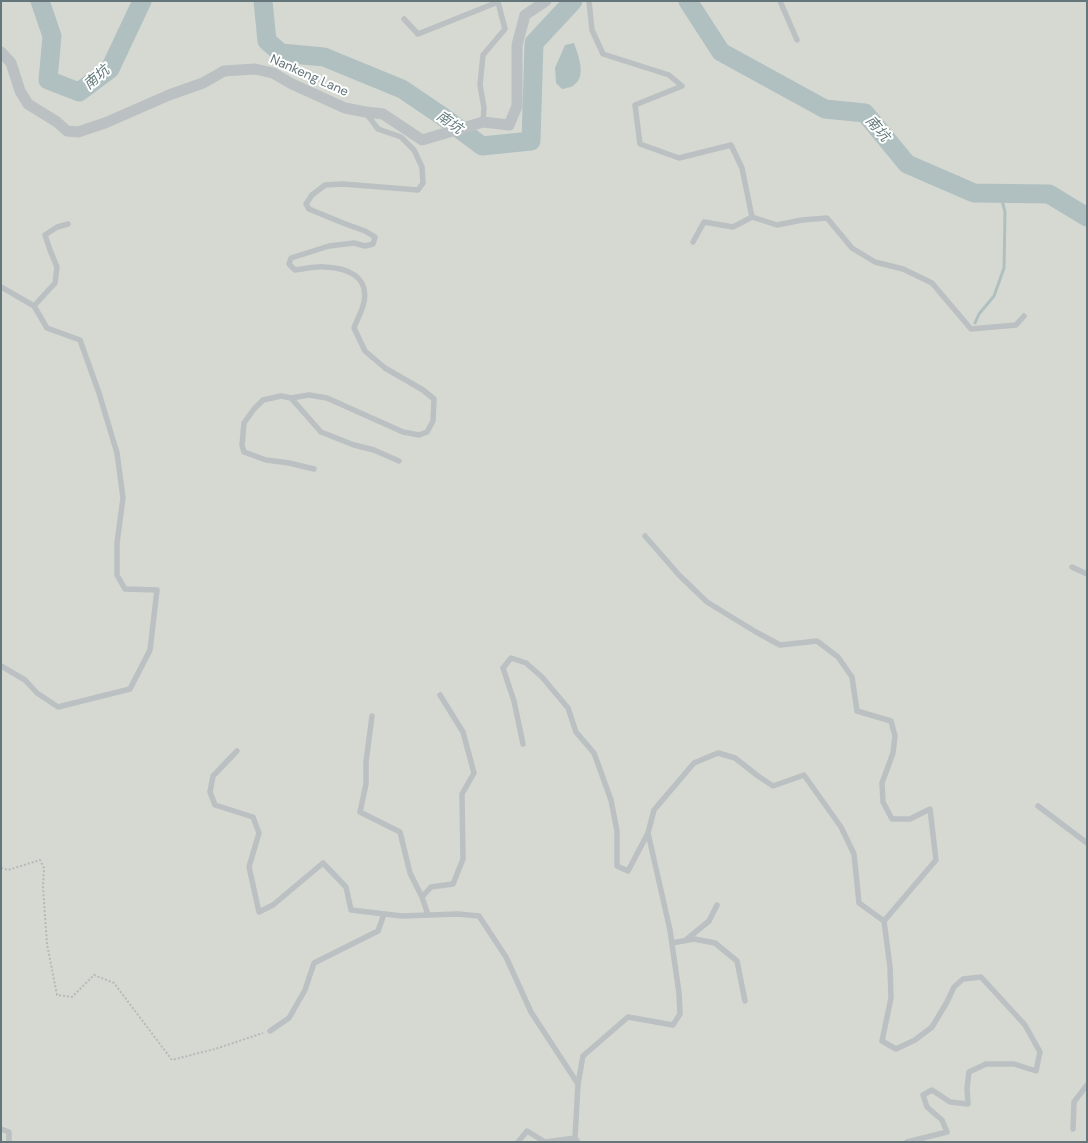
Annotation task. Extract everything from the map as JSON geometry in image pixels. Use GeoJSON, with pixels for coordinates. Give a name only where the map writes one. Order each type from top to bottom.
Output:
{"type":"FeatureCollection","features":[{"type":"Feature","properties":{"kind":"street","name":"Nankeng Lane"},"geometry":{"type":"LineString","coordinates":[[1,52],[11,62],[13,74],[20,91],[28,104],[67,130],[78,132],[91,128],[162,97],[202,83],[224,71],[255,69],[273,73],[298,87],[345,108],[384,114],[422,140],[482,122],[509,125],[517,106],[517,45],[525,16],[546,1]]}},
{"type":"Feature","properties":{"kind":"lane"},"geometry":{"type":"LineString","coordinates":[[588,1],[592,30],[603,54],[669,75],[682,86],[635,105],[640,144],[680,158],[730,145],[742,168],[752,217]]}},
{"type":"Feature","properties":{"kind":"lane"},"geometry":{"type":"LineString","coordinates":[[780,1],[797,40]]}},
{"type":"Feature","properties":{"kind":"lane"},"geometry":{"type":"LineString","coordinates":[[404,19],[418,34],[498,2],[505,29],[483,55],[480,85],[484,108],[482,122]]}},
{"type":"Feature","properties":{"kind":"lane"},"geometry":{"type":"LineString","coordinates":[[314,469],[289,463],[266,460],[244,452],[242,445],[244,423],[254,409],[263,400],[281,396],[291,398],[309,395],[327,398],[403,432],[419,435],[427,432],[433,421],[434,399],[423,390],[385,368],[365,351],[354,328],[364,303],[365,288],[359,278],[348,271],[325,267],[295,270],[289,264],[290,258],[329,246],[354,244],[365,246],[373,244],[375,237],[365,231],[309,209],[306,204],[312,195],[325,185],[343,184],[418,190],[422,183],[422,167],[414,150],[401,137],[378,129],[366,112]]}},
{"type":"Feature","properties":{"kind":"lane"},"geometry":{"type":"LineString","coordinates":[[693,242],[704,222],[734,227],[752,217],[777,225],[802,220],[827,218],[852,248],[874,262],[903,269],[932,283],[971,329],[1016,326],[1024,316]]}},
{"type":"Feature","properties":{"kind":"lane"},"geometry":{"type":"LineString","coordinates":[[34,306],[55,283],[57,267],[46,235],[57,227],[68,224]]}},
{"type":"Feature","properties":{"kind":"lane"},"geometry":{"type":"LineString","coordinates":[[1,287],[34,306],[48,328],[80,340],[99,393],[117,453],[123,498],[117,543],[117,575],[125,589],[157,590],[150,650],[130,689],[58,708],[37,693],[25,680],[1,666]]}},
{"type":"Feature","properties":{"kind":"lane"},"geometry":{"type":"LineString","coordinates":[[291,398],[321,432],[354,445],[374,450],[399,461]]}},
{"type":"Feature","properties":{"kind":"lane"},"geometry":{"type":"LineString","coordinates":[[645,536],[679,575],[707,602],[756,632],[780,645],[817,641],[838,657],[852,677],[857,711],[891,721],[895,736],[893,753],[882,782],[883,802],[892,819],[910,820],[930,809],[936,860],[884,921]]}},
{"type":"Feature","properties":{"kind":"lane"},"geometry":{"type":"LineString","coordinates":[[1072,567],[1087,574]]}},
{"type":"Feature","properties":{"kind":"lane"},"geometry":{"type":"LineString","coordinates":[[523,744],[514,701],[503,668],[511,658],[526,663],[542,677],[568,708],[576,732],[594,753],[611,800],[617,831],[617,866],[628,871],[648,833],[654,810],[694,763],[718,753],[735,758],[773,786],[804,775],[842,827],[854,854],[860,903],[884,921],[890,967],[890,998],[882,1041],[896,1049],[915,1040],[932,1027],[954,987],[963,979],[980,976],[1025,1025],[1040,1052],[1036,1071],[1014,1064],[986,1064],[969,1072],[967,1088],[968,1104],[950,1102],[932,1090],[923,1095],[927,1107],[942,1120],[947,1132],[907,1142]]}},
{"type":"Feature","properties":{"kind":"lane"},"geometry":{"type":"LineString","coordinates":[[422,897],[432,887],[453,884],[463,859],[462,794],[474,773],[463,732],[440,695]]}},
{"type":"Feature","properties":{"kind":"lane"},"geometry":{"type":"LineString","coordinates":[[372,716],[366,762],[366,784],[360,812],[400,832],[410,873],[422,897],[428,915]]}},
{"type":"Feature","properties":{"kind":"lane"},"geometry":{"type":"LineString","coordinates":[[238,751],[213,776],[210,792],[215,805],[253,816],[259,833],[249,867],[259,912],[273,906],[323,863],[346,887],[350,910],[402,916],[458,914],[479,916],[506,957],[531,1012],[578,1084]]}},
{"type":"Feature","properties":{"kind":"lane"},"geometry":{"type":"LineString","coordinates":[[1038,806],[1087,843]]}},
{"type":"Feature","properties":{"kind":"lane"},"geometry":{"type":"LineString","coordinates":[[518,1142],[527,1131],[545,1142],[576,1140],[578,1084],[583,1056],[628,1017],[673,1025],[680,1014],[679,993],[670,930],[648,833]]}},
{"type":"Feature","properties":{"kind":"lane"},"geometry":{"type":"LineString","coordinates":[[685,941],[709,921],[717,905]]}},
{"type":"Feature","properties":{"kind":"lane"},"geometry":{"type":"LineString","coordinates":[[270,1031],[289,1018],[305,990],[314,963],[378,931],[384,914]]}},
{"type":"Feature","properties":{"kind":"lane"},"geometry":{"type":"LineString","coordinates":[[672,943],[694,939],[715,943],[737,961],[745,1001]]}},
{"type":"Feature","properties":{"kind":"lane"},"geometry":{"type":"LineString","coordinates":[[1073,1129],[1074,1102],[1087,1085]]}},
{"type":"Feature","properties":{"kind":"lane"},"geometry":{"type":"LineString","coordinates":[[1,1129],[9,1132],[9,1142]]}},
{"type":"Feature","properties":{"kind":"path"},"geometry":{"type":"LineString","coordinates":[[1,868],[8,870],[40,860],[44,868],[43,887],[47,944],[57,995],[72,997],[94,975],[114,983],[172,1060],[270,1031]]}},
{"type":"Feature","properties":{"kind":"shaded area"},"geometry":{"type":"Polygon","coordinates":[[[1,1],[1087,1],[1087,1142],[1,1142],[1,1]]]}},
{"type":"Feature","properties":{"kind":"shaded area"},"geometry":{"type":"Polygon","coordinates":[[[574,43],[578,53],[581,71],[580,76],[578,81],[573,86],[562,89],[556,83],[555,68],[565,45],[574,43]]]}},
{"type":"Feature","properties":{"kind":"waterway","name":"南坑"},"geometry":{"type":"LineString","coordinates":[[40,1],[52,36],[48,80],[79,92],[110,69],[142,1]]}},
{"type":"Feature","properties":{"kind":"waterway","name":"南坑"},"geometry":{"type":"LineString","coordinates":[[263,1],[267,41],[281,53],[324,57],[402,89],[442,116],[482,146],[531,141],[534,43],[573,1]]}},
{"type":"Feature","properties":{"kind":"waterway","name":"南坑"},"geometry":{"type":"LineString","coordinates":[[688,1],[721,52],[825,109],[865,113],[907,164],[974,193],[1049,194],[1087,217]]}},
{"type":"Feature","properties":{"kind":"waterway"},"geometry":{"type":"LineString","coordinates":[[975,323],[979,314],[994,296],[1004,268],[1005,212],[1000,193]]}}]}
